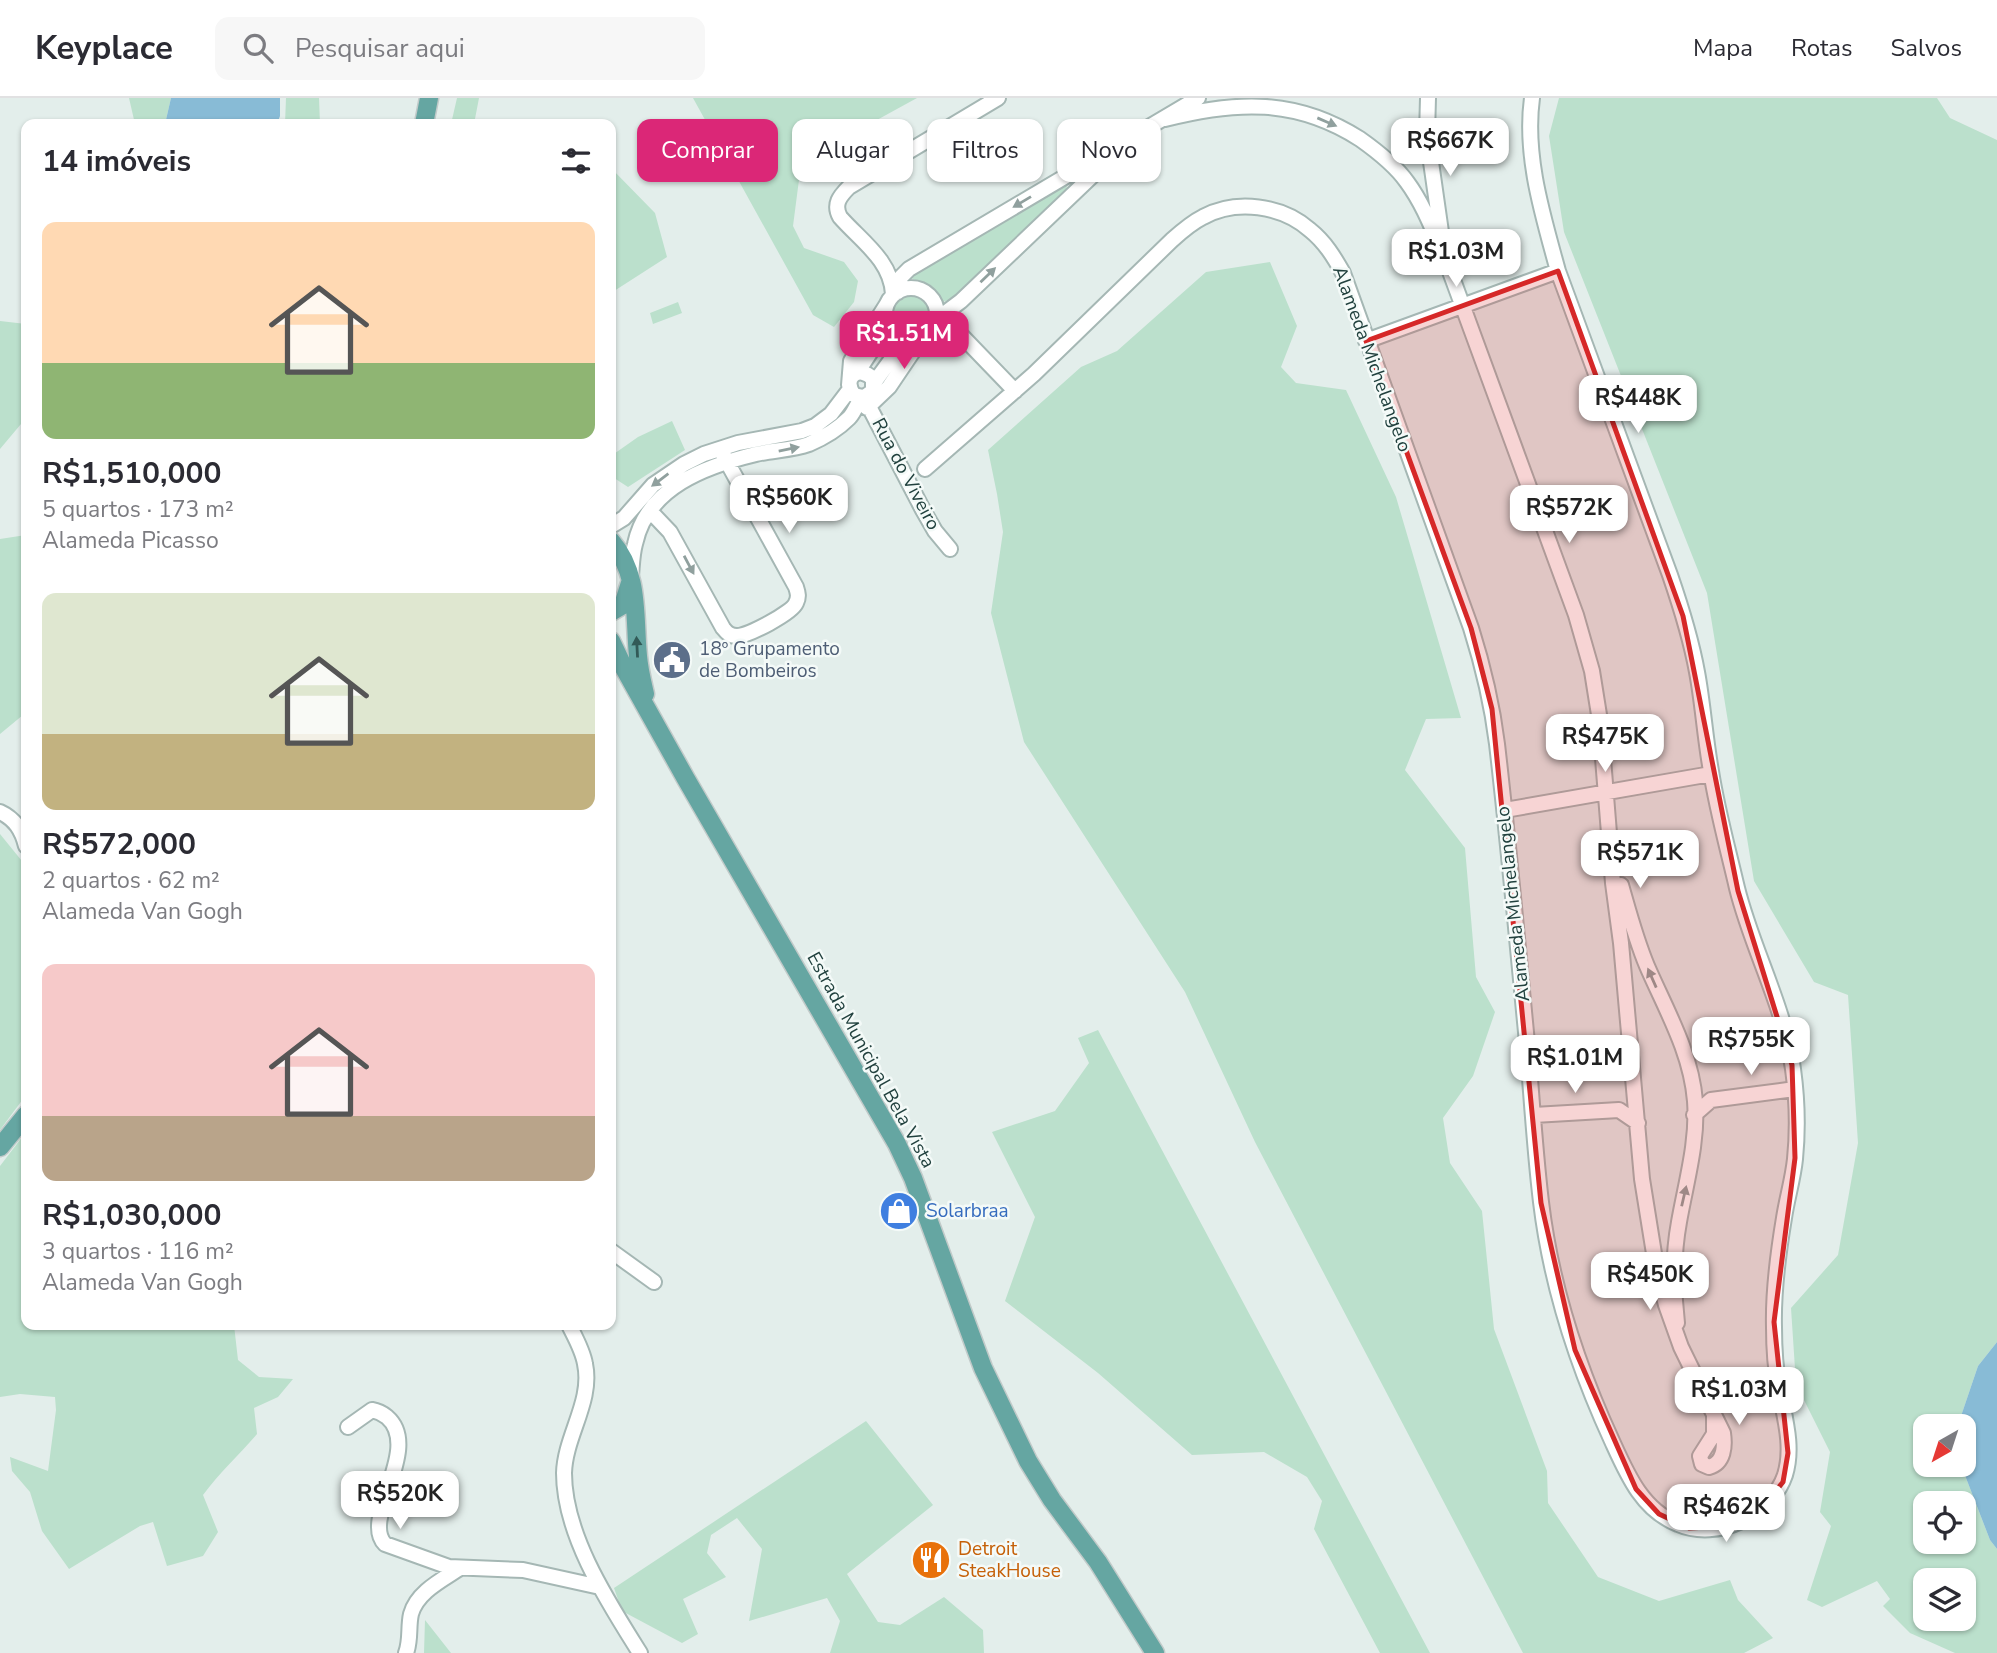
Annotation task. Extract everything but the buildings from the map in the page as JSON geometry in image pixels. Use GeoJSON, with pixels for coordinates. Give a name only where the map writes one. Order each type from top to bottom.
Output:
{"type":"FeatureCollection","features":[{"type":"Feature","properties":{"kind":"main road"},"geometry":{"type":"LineString","coordinates":[[425,119],[429,98]]}},
{"type":"Feature","properties":{"kind":"main road"},"geometry":{"type":"LineString","coordinates":[[434,119],[438,98]]}},
{"type":"Feature","properties":{"kind":"main road"},"geometry":{"type":"LineString","coordinates":[[616,547],[631,576],[637,618],[638,658],[650,714]]}},
{"type":"Feature","properties":{"kind":"main road"},"geometry":{"type":"LineString","coordinates":[[616,609],[623,605],[631,576]]}},
{"type":"Feature","properties":{"kind":"main road","name":"Estrada Municipal Bela Vista"},"geometry":{"type":"LineString","coordinates":[[616,650],[897,1144],[918,1190],[983,1368],[1028,1461],[1052,1500],[1098,1562],[1155,1653]]}},
{"type":"Feature","properties":{"kind":"main road"},"geometry":{"type":"LineString","coordinates":[[0,1147],[21,1121]]}},
{"type":"Feature","properties":{"kind":"street"},"geometry":{"type":"LineString","coordinates":[[893,297],[889,272],[883,261],[840,217],[837,211],[838,200],[849,187],[998,98]]}},
{"type":"Feature","properties":{"kind":"street"},"geometry":{"type":"LineString","coordinates":[[1161,121],[1198,98]]}},
{"type":"Feature","properties":{"kind":"street"},"geometry":{"type":"LineString","coordinates":[[1428,98],[1430,167],[1446,258]]}},
{"type":"Feature","properties":{"kind":"street","name":"Alameda Michelangelo"},"geometry":{"type":"LineString","coordinates":[[925,469],[1015,391],[1191,224],[1219,210],[1255,207],[1282,213],[1310,229],[1322,242],[1343,273],[1471,628],[1492,709],[1505,810],[1541,1203],[1557,1289],[1575,1350],[1592,1396],[1631,1479],[1643,1498],[1659,1514],[1689,1528],[1710,1529],[1739,1522],[1762,1508],[1778,1489],[1787,1470],[1788,1437],[1777,1380],[1774,1322],[1781,1241],[1795,1158],[1795,1090],[1788,1044],[1775,997],[1744,913],[1711,774],[1698,676],[1684,616],[1558,271],[1536,184],[1531,145],[1532,98]]}},
{"type":"Feature","properties":{"kind":"street"},"geometry":{"type":"LineString","coordinates":[[1165,119],[1252,102],[1302,112],[1350,133],[1372,148],[1407,181],[1446,258],[1584,643],[1597,699],[1646,1209],[1666,1305],[1681,1347],[1713,1416]]}},
{"type":"Feature","properties":{"kind":"street"},"geometry":{"type":"LineString","coordinates":[[1407,181],[1418,178],[1430,167]]}},
{"type":"Feature","properties":{"kind":"street"},"geometry":{"type":"LineString","coordinates":[[922,338],[906,339],[892,332],[888,325],[886,310],[901,277],[909,269],[1057,182]]}},
{"type":"Feature","properties":{"kind":"street"},"geometry":{"type":"LineString","coordinates":[[1072,182],[1075,191]]}},
{"type":"Feature","properties":{"kind":"street"},"geometry":{"type":"LineString","coordinates":[[936,320],[961,301],[1084,182]]}},
{"type":"Feature","properties":{"kind":"street"},"geometry":{"type":"LineString","coordinates":[[1366,341],[1558,271]]}},
{"type":"Feature","properties":{"kind":"street"},"geometry":{"type":"LineString","coordinates":[[906,288],[915,288],[929,295],[937,309],[931,330],[922,338],[889,387],[865,400],[856,396],[849,388],[850,362],[893,297],[906,288]]}},
{"type":"Feature","properties":{"kind":"street"},"geometry":{"type":"LineString","coordinates":[[936,320],[961,335],[1015,391]]}},
{"type":"Feature","properties":{"kind":"street"},"geometry":{"type":"LineString","coordinates":[[616,523],[667,474],[704,454],[815,426],[831,414],[849,388],[850,379],[857,373],[888,325]]}},
{"type":"Feature","properties":{"kind":"street"},"geometry":{"type":"LineString","coordinates":[[631,576],[635,543],[650,511],[668,490],[701,471],[758,453],[808,444],[821,438],[850,417],[865,400],[906,339]]}},
{"type":"Feature","properties":{"kind":"street"},"geometry":{"type":"LineString","coordinates":[[857,373],[868,374],[874,383]]}},
{"type":"Feature","properties":{"kind":"street","name":"Rua do Viveiro"},"geometry":{"type":"LineString","coordinates":[[865,400],[935,531],[950,549]]}},
{"type":"Feature","properties":{"kind":"street"},"geometry":{"type":"LineString","coordinates":[[650,511],[670,532],[723,628],[730,635],[749,634],[793,609],[798,599],[796,587],[720,449]]}},
{"type":"Feature","properties":{"kind":"street"},"geometry":{"type":"LineString","coordinates":[[1505,810],[1711,774]]}},
{"type":"Feature","properties":{"kind":"street"},"geometry":{"type":"LineString","coordinates":[[0,812],[15,822],[21,831]]}},
{"type":"Feature","properties":{"kind":"street"},"geometry":{"type":"LineString","coordinates":[[1611,850],[1636,939],[1681,1042],[1692,1088],[1694,1142],[1674,1264],[1681,1347]]}},
{"type":"Feature","properties":{"kind":"street"},"geometry":{"type":"LineString","coordinates":[[1621,943],[1636,939]]}},
{"type":"Feature","properties":{"kind":"street"},"geometry":{"type":"LineString","coordinates":[[1692,1088],[1711,1100]]}},
{"type":"Feature","properties":{"kind":"street"},"geometry":{"type":"LineString","coordinates":[[1694,1115],[1711,1100],[1795,1090]]}},
{"type":"Feature","properties":{"kind":"street"},"geometry":{"type":"LineString","coordinates":[[1619,1110],[1634,1093]]}},
{"type":"Feature","properties":{"kind":"street"},"geometry":{"type":"LineString","coordinates":[[1534,1115],[1619,1110],[1638,1123]]}},
{"type":"Feature","properties":{"kind":"street"},"geometry":{"type":"LineString","coordinates":[[616,1255],[654,1282]]}},
{"type":"Feature","properties":{"kind":"street"},"geometry":{"type":"LineString","coordinates":[[1656,1266],[1674,1264]]}},
{"type":"Feature","properties":{"kind":"street"},"geometry":{"type":"LineString","coordinates":[[571,1330],[584,1358],[587,1374],[584,1395],[565,1460],[567,1501],[586,1559],[640,1653]]}},
{"type":"Feature","properties":{"kind":"street"},"geometry":{"type":"LineString","coordinates":[[348,1427],[372,1409],[384,1414],[397,1430],[399,1450],[381,1519],[381,1540],[385,1544],[460,1569],[523,1570],[600,1587]]}},
{"type":"Feature","properties":{"kind":"street"},"geometry":{"type":"LineString","coordinates":[[406,1653],[414,1607],[430,1588],[460,1569]]}},
{"type":"Feature","properties":{"kind":"highlighted area"},"geometry":{"type":"Polygon","coordinates":[[[1558,271],[1683,616],[1738,891],[1792,1065],[1795,1158],[1774,1322],[1788,1453],[1783,1482],[1762,1508],[1728,1526],[1689,1528],[1659,1514],[1636,1489],[1575,1350],[1541,1203],[1492,709],[1471,628],[1366,341],[1558,271]]]}},
{"type":"Feature","properties":{"kind":"green space"},"geometry":{"type":"Polygon","coordinates":[[[129,98],[171,98],[166,119],[134,119],[129,98]]]}},
{"type":"Feature","properties":{"kind":"green space"},"geometry":{"type":"Polygon","coordinates":[[[286,98],[319,98],[320,119],[285,119],[286,98]]]}},
{"type":"Feature","properties":{"kind":"green space"},"geometry":{"type":"Polygon","coordinates":[[[457,98],[479,98],[475,119],[452,119],[457,98]]]}},
{"type":"Feature","properties":{"kind":"green space"},"geometry":{"type":"Polygon","coordinates":[[[693,98],[917,98],[879,119],[792,119],[792,182],[799,182],[793,226],[804,248],[844,262],[858,281],[854,302],[834,327],[813,315],[739,182],[778,182],[778,119],[705,119],[693,98]]]}},
{"type":"Feature","properties":{"kind":"green space"},"geometry":{"type":"Polygon","coordinates":[[[1559,98],[1937,98],[1950,118],[1997,140],[1997,1342],[1978,1366],[1962,1414],[1913,1414],[1913,1477],[1966,1477],[1971,1491],[1913,1491],[1913,1554],[1976,1554],[1976,1504],[1990,1540],[1997,1549],[1997,1653],[1955,1653],[1910,1633],[1883,1606],[1890,1599],[1877,1581],[1822,1607],[1807,1600],[1831,1526],[1820,1512],[1830,1452],[1796,1384],[1791,1308],[1838,1255],[1858,1143],[1848,995],[1814,982],[1754,881],[1707,593],[1564,232],[1549,136],[1559,98]]]}},
{"type":"Feature","properties":{"kind":"green space"},"geometry":{"type":"Polygon","coordinates":[[[616,173],[655,213],[667,257],[616,290],[616,173]]]}},
{"type":"Feature","properties":{"kind":"green space"},"geometry":{"type":"Polygon","coordinates":[[[1063,183],[1067,186],[1066,189],[951,299],[943,302],[936,290],[911,278],[913,272],[1063,183]]]}},
{"type":"Feature","properties":{"kind":"green space"},"geometry":{"type":"Polygon","coordinates":[[[1270,262],[1297,326],[1281,367],[1296,383],[1346,390],[1396,497],[1461,718],[1426,719],[1405,770],[1465,848],[1476,977],[1495,1012],[1473,1076],[1443,1118],[1450,1163],[1482,1211],[1494,1329],[1547,1471],[1548,1503],[1598,1577],[1659,1601],[1730,1580],[1738,1600],[1773,1638],[1744,1653],[1523,1653],[1255,1142],[1185,992],[1024,742],[991,613],[1003,532],[988,450],[1081,367],[1117,351],[1206,272],[1270,262]]]}},
{"type":"Feature","properties":{"kind":"green space"},"geometry":{"type":"Polygon","coordinates":[[[910,294],[924,299],[929,313],[924,327],[910,332],[896,327],[891,313],[896,299],[910,294]]]}},
{"type":"Feature","properties":{"kind":"green space"},"geometry":{"type":"Polygon","coordinates":[[[678,302],[682,313],[653,324],[650,313],[678,302]]]}},
{"type":"Feature","properties":{"kind":"green space"},"geometry":{"type":"Polygon","coordinates":[[[0,321],[21,323],[21,424],[0,449],[0,321]]]}},
{"type":"Feature","properties":{"kind":"green space"},"geometry":{"type":"Polygon","coordinates":[[[672,421],[685,450],[628,487],[616,479],[616,452],[638,437],[672,421]]]}},
{"type":"Feature","properties":{"kind":"green space"},"geometry":{"type":"Polygon","coordinates":[[[21,536],[21,717],[0,734],[0,539],[21,536]]]}},
{"type":"Feature","properties":{"kind":"green space"},"geometry":{"type":"Polygon","coordinates":[[[0,834],[21,860],[21,1102],[0,1130],[0,834]]]}},
{"type":"Feature","properties":{"kind":"green space"},"geometry":{"type":"Polygon","coordinates":[[[1098,1030],[1430,1653],[1380,1653],[1314,1529],[1322,1501],[1307,1477],[1264,1452],[1192,1455],[1098,1373],[1005,1301],[1035,1217],[992,1132],[1055,1111],[1089,1063],[1078,1038],[1098,1030]]]}},
{"type":"Feature","properties":{"kind":"green space"},"geometry":{"type":"Polygon","coordinates":[[[21,1139],[21,1330],[235,1330],[238,1360],[259,1377],[293,1379],[278,1397],[254,1408],[257,1434],[203,1495],[218,1532],[203,1556],[167,1566],[153,1522],[140,1526],[69,1569],[42,1531],[30,1492],[12,1471],[10,1457],[48,1471],[56,1410],[55,1397],[20,1394],[0,1397],[0,1166],[21,1139]]]}},
{"type":"Feature","properties":{"kind":"green space"},"geometry":{"type":"Polygon","coordinates":[[[866,1421],[933,1505],[847,1574],[878,1622],[900,1625],[944,1597],[983,1630],[984,1653],[830,1653],[840,1621],[827,1598],[749,1621],[762,1549],[737,1518],[711,1535],[707,1553],[726,1577],[683,1599],[698,1634],[682,1643],[622,1611],[614,1588],[866,1421]]]}},
{"type":"Feature","properties":{"kind":"green space"},"geometry":{"type":"Polygon","coordinates":[[[425,1620],[451,1653],[424,1653],[425,1620]]]}},
{"type":"Feature","properties":{"kind":"water"},"geometry":{"type":"Polygon","coordinates":[[[171,98],[280,98],[279,119],[166,119],[171,98]]]}},
{"type":"Feature","properties":{"kind":"water"},"geometry":{"type":"Polygon","coordinates":[[[1997,1342],[1997,1549],[1990,1540],[1976,1504],[1976,1491],[1971,1491],[1966,1477],[1976,1477],[1976,1414],[1962,1414],[1978,1366],[1997,1342]]]}},
{"type":"Feature","properties":{"kind":"place","name":"18º Grupamento de Bombeiros"},"geometry":{"type":"Point","coordinates":[672,660]}},
{"type":"Feature","properties":{"kind":"place","name":"Solarbraa"},"geometry":{"type":"Point","coordinates":[899,1211]}},
{"type":"Feature","properties":{"kind":"place","name":"Detroit SteakHouse"},"geometry":{"type":"Point","coordinates":[931,1560]}}]}
